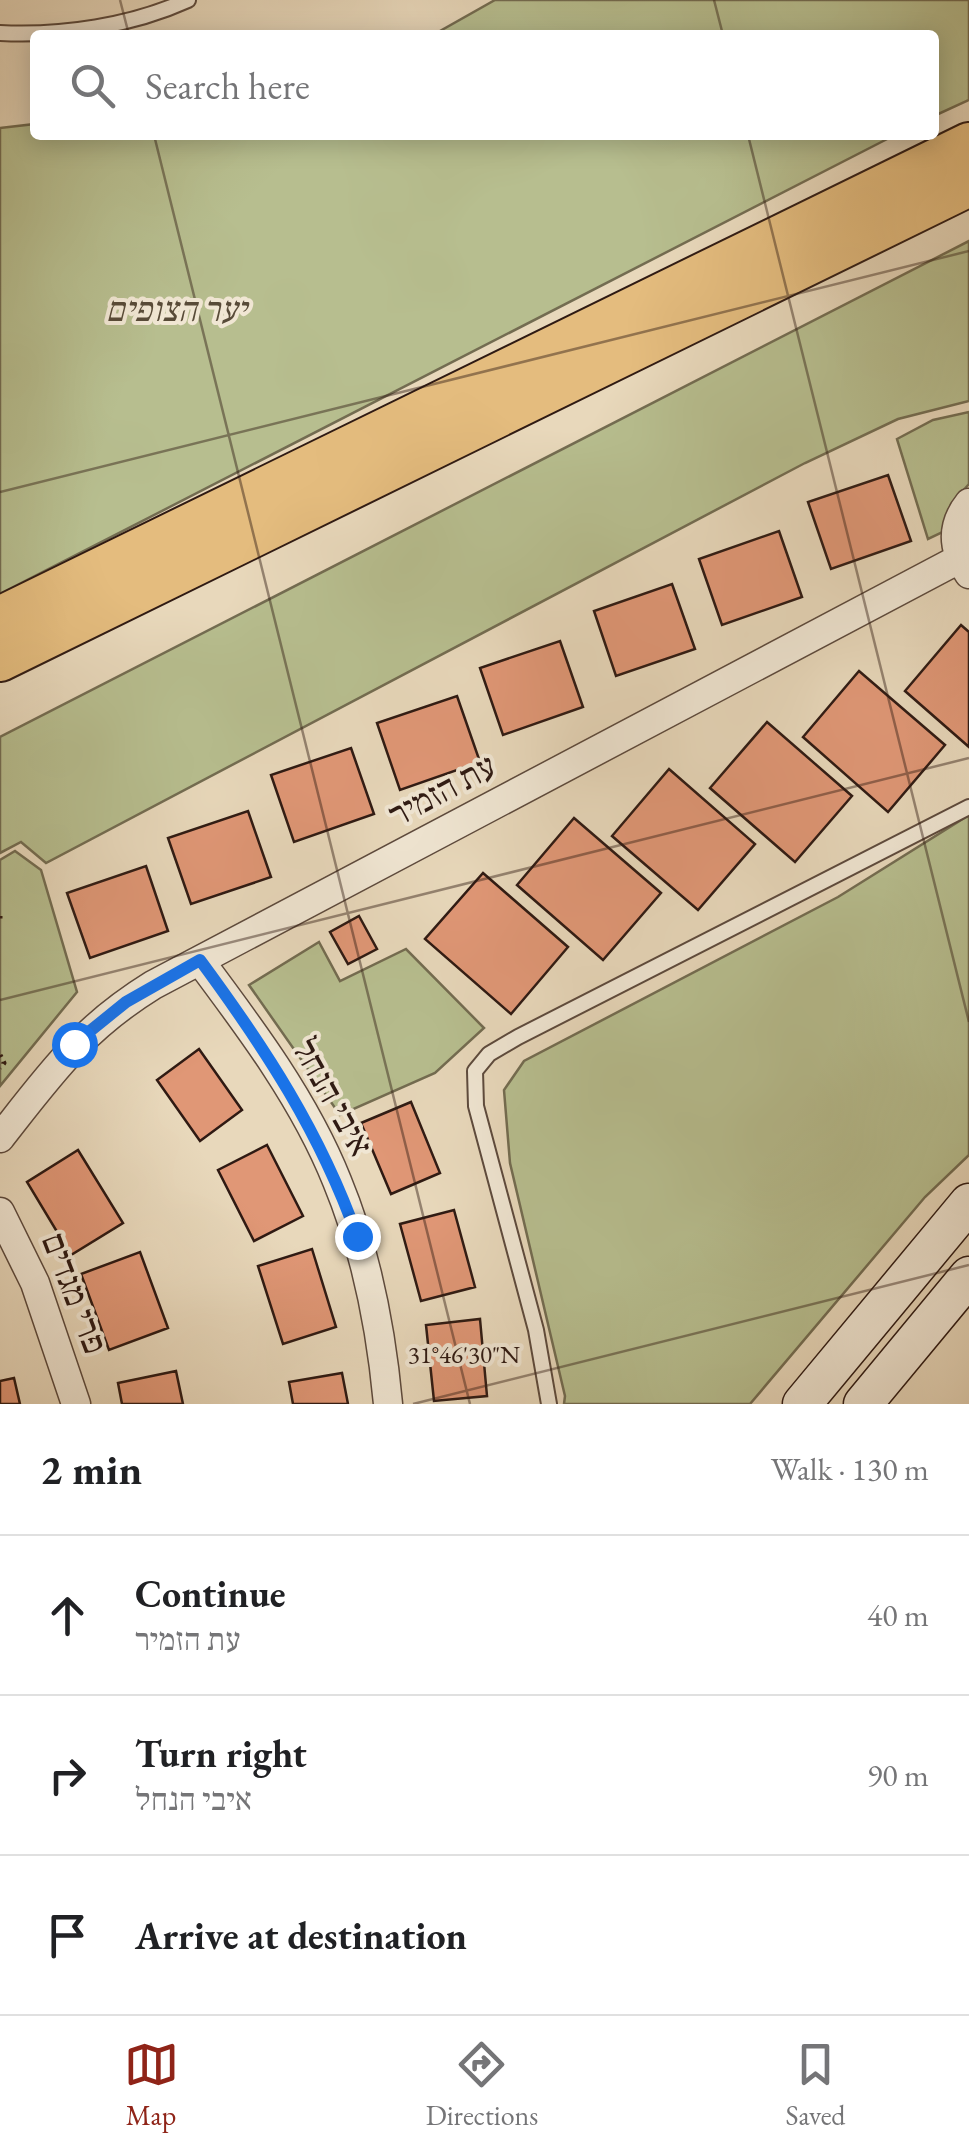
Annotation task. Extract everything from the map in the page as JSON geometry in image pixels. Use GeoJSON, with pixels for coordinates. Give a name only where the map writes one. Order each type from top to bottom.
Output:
{"type":"FeatureCollection","features":[{"type":"Feature","properties":{"kind":"main road"},"geometry":{"type":"LineString","coordinates":[[0,618],[969,144]]}},
{"type":"Feature","properties":{"kind":"main road"},"geometry":{"type":"LineString","coordinates":[[0,660],[969,185]]}},
{"type":"Feature","properties":{"kind":"main road"},"geometry":{"type":"LineString","coordinates":[[802,1404],[969,1203]]}},
{"type":"Feature","properties":{"kind":"main road"},"geometry":{"type":"LineString","coordinates":[[863,1404],[969,1276]]}},
{"type":"Feature","properties":{"kind":"street"},"geometry":{"type":"LineString","coordinates":[[964,567],[955,531],[969,503]]}},
{"type":"Feature","properties":{"kind":"street","name":"עת הזמיר"},"geometry":{"type":"LineString","coordinates":[[0,1138],[74,1044],[102,1019],[154,985],[964,567]]}},
{"type":"Feature","properties":{"kind":"street","name":"איבי הנחל"},"geometry":{"type":"LineString","coordinates":[[200,960],[286,1084],[336,1178],[357,1236],[372,1297],[388,1404]]}},
{"type":"Feature","properties":{"kind":"street","name":"פרי מגדים"},"geometry":{"type":"LineString","coordinates":[[0,1212],[35,1283],[76,1404]]}},
{"type":"Feature","properties":{"kind":"lane"},"geometry":{"type":"LineString","coordinates":[[65,30],[98,28],[164,11],[188,0]]}},
{"type":"Feature","properties":{"kind":"lane"},"geometry":{"type":"LineString","coordinates":[[0,34],[30,32]]}},
{"type":"Feature","properties":{"kind":"lane"},"geometry":{"type":"LineString","coordinates":[[550,1404],[532,1313],[476,1106],[475,1071],[489,1054],[518,1037],[969,807]]}},
{"type":"Feature","properties":{"kind":"path"},"geometry":{"type":"LineString","coordinates":[[0,1054],[4,1064],[0,1068]]}},
{"type":"Feature","properties":{"kind":"green space"},"geometry":{"type":"Polygon","coordinates":[[[495,0],[969,0],[969,100],[939,114],[939,30],[442,30],[495,0]]]}},
{"type":"Feature","properties":{"kind":"green space","name":"יער הצופים"},"geometry":{"type":"Polygon","coordinates":[[[30,125],[30,140],[885,140],[0,594],[0,128],[30,125]]]}},
{"type":"Feature","properties":{"kind":"green space"},"geometry":{"type":"Polygon","coordinates":[[[969,241],[969,401],[898,419],[805,463],[46,863],[21,842],[0,853],[0,737],[969,241]]]}},
{"type":"Feature","properties":{"kind":"green space"},"geometry":{"type":"Polygon","coordinates":[[[969,412],[969,484],[951,504],[945,531],[928,539],[897,439],[933,420],[969,412]]]}},
{"type":"Feature","properties":{"kind":"green space"},"geometry":{"type":"Polygon","coordinates":[[[969,815],[969,1155],[925,1197],[750,1404],[564,1404],[510,1163],[504,1090],[524,1061],[838,897],[969,815]]]}},
{"type":"Feature","properties":{"kind":"green space"},"geometry":{"type":"Polygon","coordinates":[[[15,851],[41,870],[77,992],[0,1086],[0,860],[15,851]]]}},
{"type":"Feature","properties":{"kind":"green space"},"geometry":{"type":"Polygon","coordinates":[[[319,942],[340,981],[406,949],[484,1028],[435,1073],[340,1115],[249,985],[319,942]]]}},
{"type":"Feature","properties":{"kind":"building"},"geometry":{"type":"Polygon","coordinates":[[[888,475],[911,541],[831,569],[808,502],[888,475]]]}},
{"type":"Feature","properties":{"kind":"building"},"geometry":{"type":"Polygon","coordinates":[[[779,531],[802,597],[722,625],[699,559],[779,531]]]}},
{"type":"Feature","properties":{"kind":"building"},"geometry":{"type":"Polygon","coordinates":[[[672,584],[695,649],[616,676],[594,611],[672,584]]]}},
{"type":"Feature","properties":{"kind":"building"},"geometry":{"type":"Polygon","coordinates":[[[961,625],[969,632],[969,747],[905,691],[961,625]]]}},
{"type":"Feature","properties":{"kind":"building"},"geometry":{"type":"Polygon","coordinates":[[[560,641],[583,707],[503,735],[480,668],[560,641]]]}},
{"type":"Feature","properties":{"kind":"building"},"geometry":{"type":"Polygon","coordinates":[[[859,671],[945,745],[888,812],[803,737],[859,671]]]}},
{"type":"Feature","properties":{"kind":"building"},"geometry":{"type":"Polygon","coordinates":[[[457,696],[480,762],[400,790],[377,723],[457,696]]]}},
{"type":"Feature","properties":{"kind":"building"},"geometry":{"type":"Polygon","coordinates":[[[767,722],[852,796],[795,862],[710,788],[767,722]]]}},
{"type":"Feature","properties":{"kind":"building"},"geometry":{"type":"Polygon","coordinates":[[[351,748],[374,814],[294,842],[271,775],[351,748]]]}},
{"type":"Feature","properties":{"kind":"building"},"geometry":{"type":"Polygon","coordinates":[[[669,769],[755,844],[698,910],[612,836],[669,769]]]}},
{"type":"Feature","properties":{"kind":"building"},"geometry":{"type":"Polygon","coordinates":[[[248,811],[271,877],[191,904],[168,838],[248,811]]]}},
{"type":"Feature","properties":{"kind":"building"},"geometry":{"type":"Polygon","coordinates":[[[574,818],[661,893],[603,960],[517,885],[574,818]]]}},
{"type":"Feature","properties":{"kind":"building"},"geometry":{"type":"Polygon","coordinates":[[[146,866],[168,931],[90,958],[67,893],[146,866]]]}},
{"type":"Feature","properties":{"kind":"building"},"geometry":{"type":"Polygon","coordinates":[[[483,873],[568,947],[511,1014],[425,939],[483,873]]]}},
{"type":"Feature","properties":{"kind":"building"},"geometry":{"type":"Polygon","coordinates":[[[359,916],[377,949],[348,964],[330,932],[359,916]]]}},
{"type":"Feature","properties":{"kind":"building"},"geometry":{"type":"Polygon","coordinates":[[[199,1049],[242,1110],[200,1141],[157,1080],[199,1049]]]}},
{"type":"Feature","properties":{"kind":"building"},"geometry":{"type":"Polygon","coordinates":[[[411,1102],[440,1173],[391,1194],[361,1123],[411,1102]]]}},
{"type":"Feature","properties":{"kind":"building"},"geometry":{"type":"Polygon","coordinates":[[[267,1145],[303,1216],[254,1241],[218,1170],[267,1145]]]}},
{"type":"Feature","properties":{"kind":"building"},"geometry":{"type":"Polygon","coordinates":[[[78,1150],[123,1223],[71,1255],[27,1182],[78,1150]]]}},
{"type":"Feature","properties":{"kind":"building"},"geometry":{"type":"Polygon","coordinates":[[[454,1210],[475,1287],[421,1301],[400,1224],[454,1210]]]}},
{"type":"Feature","properties":{"kind":"building"},"geometry":{"type":"Polygon","coordinates":[[[312,1249],[336,1327],[283,1344],[258,1266],[312,1249]]]}},
{"type":"Feature","properties":{"kind":"building"},"geometry":{"type":"Polygon","coordinates":[[[140,1252],[168,1328],[109,1350],[81,1274],[140,1252]]]}},
{"type":"Feature","properties":{"kind":"building"},"geometry":{"type":"Polygon","coordinates":[[[480,1319],[487,1396],[434,1401],[426,1325],[480,1319]]]}},
{"type":"Feature","properties":{"kind":"building"},"geometry":{"type":"Polygon","coordinates":[[[176,1371],[183,1404],[122,1404],[118,1383],[176,1371]]]}},
{"type":"Feature","properties":{"kind":"building"},"geometry":{"type":"Polygon","coordinates":[[[342,1373],[348,1404],[293,1404],[289,1382],[342,1373]]]}},
{"type":"Feature","properties":{"kind":"building"},"geometry":{"type":"Polygon","coordinates":[[[14,1378],[20,1404],[0,1404],[0,1381],[14,1378]]]}},
{"type":"Feature","properties":{"kind":"route"},"geometry":{"type":"LineString","coordinates":[[74,1044],[126,1002],[200,960],[250,1028],[314,1133],[357,1236]]}}]}
